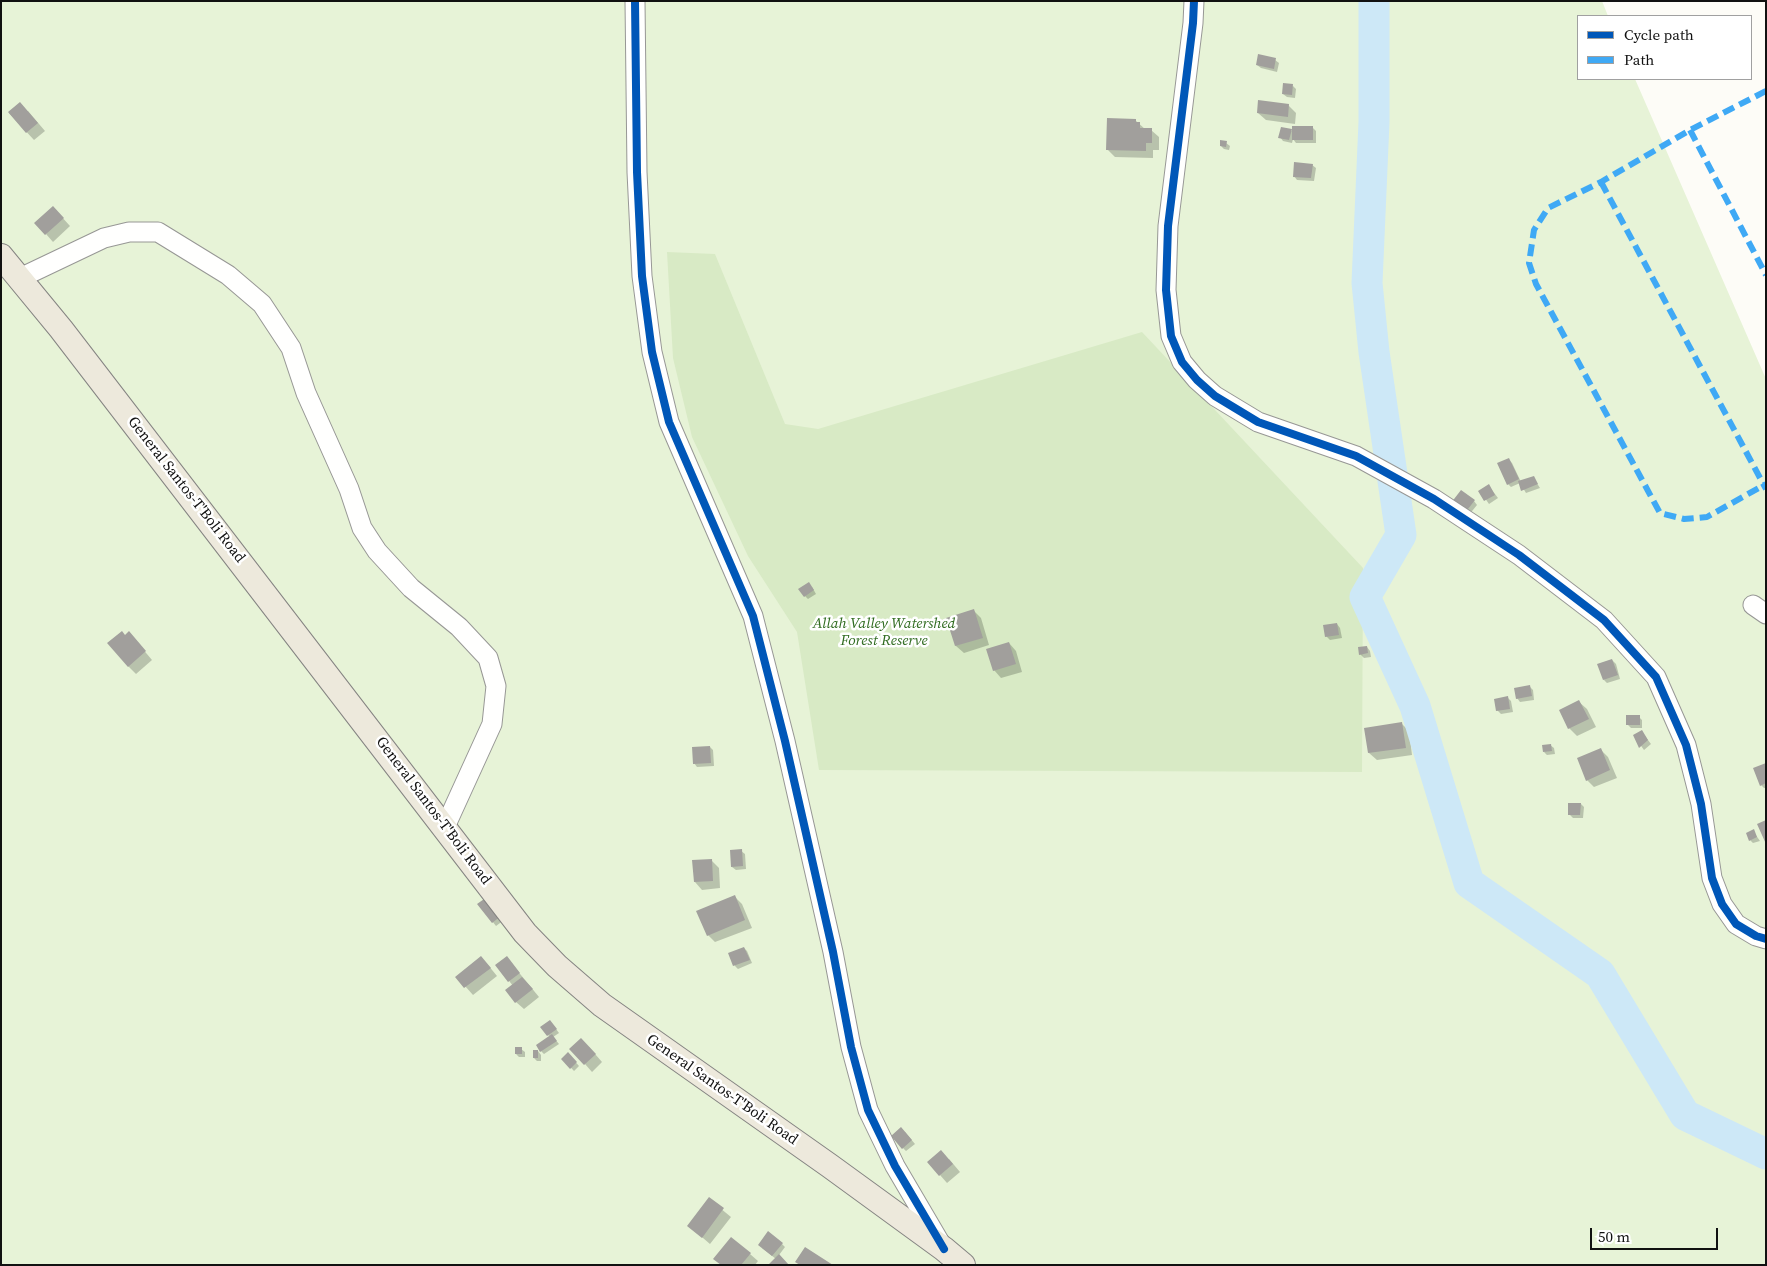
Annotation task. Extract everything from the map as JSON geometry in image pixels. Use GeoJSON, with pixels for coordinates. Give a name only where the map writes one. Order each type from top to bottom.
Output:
{"type":"FeatureCollection","features":[{"type":"Feature","properties":{"kind":"main road","name":"General Santos-T'Boli Road"},"geometry":{"type":"LineString","coordinates":[[1,256],[79,352],[525,933],[557,966],[602,1005],[830,1166],[963,1265]]}},
{"type":"Feature","properties":{"kind":"street"},"geometry":{"type":"LineString","coordinates":[[635,1],[637,172],[642,276],[652,352],[669,422],[753,616],[789,760],[833,952],[851,1047],[868,1110],[895,1166],[944,1249]]}},
{"type":"Feature","properties":{"kind":"street"},"geometry":{"type":"LineString","coordinates":[[1194,1],[1193,23],[1168,226],[1166,290],[1171,336],[1182,362],[1197,380],[1215,396],[1258,422],[1356,456],[1434,499],[1520,555],[1604,620],[1656,677],[1686,745],[1701,804],[1712,878],[1722,904],[1736,924],[1756,936],[1766,939]]}},
{"type":"Feature","properties":{"kind":"street"},"geometry":{"type":"LineString","coordinates":[[20,278],[104,238],[129,232],[158,232],[228,275],[262,304],[291,348],[306,392],[349,489],[362,528],[377,551],[411,588],[459,627],[488,658],[496,686],[492,724],[445,827]]}},
{"type":"Feature","properties":{"kind":"green space","name":"Allah Valley Watershed Forest Reserve"},"geometry":{"type":"Polygon","coordinates":[[[1,1],[1602,1],[1608,15],[1577,15],[1577,80],[1635,80],[1766,379],[1766,1265],[1,1265],[1,1]]]}},
{"type":"Feature","properties":{"kind":"green space"},"geometry":{"type":"Polygon","coordinates":[[[667,252],[715,254],[785,424],[818,429],[1142,332],[1363,568],[1362,772],[819,770],[797,632],[748,556],[692,437],[673,358],[667,252]]]}},
{"type":"Feature","properties":{"kind":"building"},"geometry":{"type":"Polygon","coordinates":[[[1258,54],[1276,58],[1274,69],[1256,65],[1258,54]]]}},
{"type":"Feature","properties":{"kind":"building"},"geometry":{"type":"Polygon","coordinates":[[[1283,83],[1293,84],[1292,95],[1282,94],[1283,83]]]}},
{"type":"Feature","properties":{"kind":"building"},"geometry":{"type":"Polygon","coordinates":[[[1258,100],[1289,104],[1288,117],[1257,113],[1258,100]]]}},
{"type":"Feature","properties":{"kind":"building"},"geometry":{"type":"Polygon","coordinates":[[[20,102],[38,123],[26,133],[8,112],[20,102]]]}},
{"type":"Feature","properties":{"kind":"building"},"geometry":{"type":"Polygon","coordinates":[[[1107,118],[1136,119],[1136,122],[1140,122],[1140,128],[1152,128],[1152,143],[1146,143],[1146,151],[1106,150],[1107,118]]]}},
{"type":"Feature","properties":{"kind":"building"},"geometry":{"type":"Polygon","coordinates":[[[1292,126],[1313,126],[1313,140],[1292,140],[1292,126]]]}},
{"type":"Feature","properties":{"kind":"building"},"geometry":{"type":"Polygon","coordinates":[[[1281,127],[1292,129],[1289,140],[1278,138],[1281,127]]]}},
{"type":"Feature","properties":{"kind":"building"},"geometry":{"type":"Polygon","coordinates":[[[1220,140],[1227,141],[1226,147],[1220,146],[1220,140]]]}},
{"type":"Feature","properties":{"kind":"building"},"geometry":{"type":"Polygon","coordinates":[[[1294,162],[1313,164],[1311,178],[1293,177],[1294,162]]]}},
{"type":"Feature","properties":{"kind":"building"},"geometry":{"type":"Polygon","coordinates":[[[53,206],[64,218],[45,235],[34,223],[53,206]]]}},
{"type":"Feature","properties":{"kind":"building"},"geometry":{"type":"Polygon","coordinates":[[[1509,458],[1519,479],[1507,485],[1497,463],[1509,458]]]}},
{"type":"Feature","properties":{"kind":"building"},"geometry":{"type":"Polygon","coordinates":[[[1534,476],[1538,484],[1521,491],[1518,481],[1534,476]]]}},
{"type":"Feature","properties":{"kind":"building"},"geometry":{"type":"Polygon","coordinates":[[[1489,484],[1495,495],[1484,501],[1478,491],[1489,484]]]}},
{"type":"Feature","properties":{"kind":"building"},"geometry":{"type":"Polygon","coordinates":[[[1461,490],[1475,500],[1464,514],[1451,503],[1461,490]]]}},
{"type":"Feature","properties":{"kind":"building"},"geometry":{"type":"Polygon","coordinates":[[[809,582],[814,590],[804,597],[798,589],[809,582]]]}},
{"type":"Feature","properties":{"kind":"building"},"geometry":{"type":"Polygon","coordinates":[[[974,609],[983,638],[955,646],[946,618],[974,609]]]}},
{"type":"Feature","properties":{"kind":"building"},"geometry":{"type":"Polygon","coordinates":[[[1337,623],[1339,635],[1325,637],[1323,625],[1337,623]]]}},
{"type":"Feature","properties":{"kind":"building"},"geometry":{"type":"Polygon","coordinates":[[[122,631],[125,635],[129,631],[146,651],[128,667],[107,643],[122,631]]]}},
{"type":"Feature","properties":{"kind":"building"},"geometry":{"type":"Polygon","coordinates":[[[1009,642],[1016,664],[993,671],[986,649],[1009,642]]]}},
{"type":"Feature","properties":{"kind":"building"},"geometry":{"type":"Polygon","coordinates":[[[1367,646],[1368,653],[1359,655],[1358,647],[1367,646]]]}},
{"type":"Feature","properties":{"kind":"building"},"geometry":{"type":"Polygon","coordinates":[[[1612,659],[1618,675],[1603,680],[1597,664],[1612,659]]]}},
{"type":"Feature","properties":{"kind":"building"},"geometry":{"type":"Polygon","coordinates":[[[1530,685],[1532,696],[1516,699],[1514,688],[1530,685]]]}},
{"type":"Feature","properties":{"kind":"building"},"geometry":{"type":"Polygon","coordinates":[[[1508,696],[1510,709],[1496,711],[1494,699],[1508,696]]]}},
{"type":"Feature","properties":{"kind":"building"},"geometry":{"type":"Polygon","coordinates":[[[1579,700],[1589,719],[1568,729],[1559,710],[1579,700]]]}},
{"type":"Feature","properties":{"kind":"building"},"geometry":{"type":"Polygon","coordinates":[[[1626,715],[1640,715],[1640,725],[1626,725],[1626,715]]]}},
{"type":"Feature","properties":{"kind":"building"},"geometry":{"type":"Polygon","coordinates":[[[1402,722],[1406,748],[1368,753],[1364,728],[1402,722]]]}},
{"type":"Feature","properties":{"kind":"building"},"geometry":{"type":"Polygon","coordinates":[[[1642,730],[1648,740],[1639,748],[1633,735],[1642,730]]]}},
{"type":"Feature","properties":{"kind":"building"},"geometry":{"type":"Polygon","coordinates":[[[1551,744],[1552,751],[1543,752],[1542,745],[1551,744]]]}},
{"type":"Feature","properties":{"kind":"building"},"geometry":{"type":"Polygon","coordinates":[[[710,746],[711,763],[693,764],[692,747],[710,746]]]}},
{"type":"Feature","properties":{"kind":"building"},"geometry":{"type":"Polygon","coordinates":[[[1601,748],[1610,770],[1586,781],[1577,758],[1601,748]]]}},
{"type":"Feature","properties":{"kind":"building"},"geometry":{"type":"Polygon","coordinates":[[[1766,763],[1766,783],[1760,786],[1753,768],[1766,763]]]}},
{"type":"Feature","properties":{"kind":"building"},"geometry":{"type":"Polygon","coordinates":[[[1568,803],[1581,803],[1580,815],[1568,815],[1568,803]]]}},
{"type":"Feature","properties":{"kind":"building"},"geometry":{"type":"Polygon","coordinates":[[[1766,820],[1766,844],[1757,824],[1766,820]]]}},
{"type":"Feature","properties":{"kind":"building"},"geometry":{"type":"Polygon","coordinates":[[[1754,829],[1757,837],[1749,841],[1746,833],[1754,829]]]}},
{"type":"Feature","properties":{"kind":"building"},"geometry":{"type":"Polygon","coordinates":[[[742,849],[743,866],[731,867],[730,850],[742,849]]]}},
{"type":"Feature","properties":{"kind":"building"},"geometry":{"type":"Polygon","coordinates":[[[712,859],[713,881],[694,882],[692,860],[712,859]]]}},
{"type":"Feature","properties":{"kind":"building"},"geometry":{"type":"Polygon","coordinates":[[[735,895],[745,920],[707,936],[696,911],[735,895]]]}},
{"type":"Feature","properties":{"kind":"building"},"geometry":{"type":"Polygon","coordinates":[[[487,897],[501,916],[492,923],[477,904],[487,897]]]}},
{"type":"Feature","properties":{"kind":"building"},"geometry":{"type":"Polygon","coordinates":[[[744,947],[750,960],[733,966],[728,953],[744,947]]]}},
{"type":"Feature","properties":{"kind":"building"},"geometry":{"type":"Polygon","coordinates":[[[481,956],[491,968],[464,988],[455,977],[481,956]]]}},
{"type":"Feature","properties":{"kind":"building"},"geometry":{"type":"Polygon","coordinates":[[[507,956],[520,973],[508,982],[495,965],[507,956]]]}},
{"type":"Feature","properties":{"kind":"building"},"geometry":{"type":"Polygon","coordinates":[[[522,977],[533,989],[515,1003],[505,990],[522,977]]]}},
{"type":"Feature","properties":{"kind":"building"},"geometry":{"type":"Polygon","coordinates":[[[550,1020],[557,1029],[547,1036],[540,1027],[550,1020]]]}},
{"type":"Feature","properties":{"kind":"building"},"geometry":{"type":"Polygon","coordinates":[[[552,1034],[557,1041],[540,1052],[536,1045],[552,1034]]]}},
{"type":"Feature","properties":{"kind":"building"},"geometry":{"type":"Polygon","coordinates":[[[581,1038],[596,1054],[584,1065],[569,1049],[581,1038]]]}},
{"type":"Feature","properties":{"kind":"building"},"geometry":{"type":"Polygon","coordinates":[[[515,1047],[522,1047],[522,1054],[515,1054],[515,1047]]]}},
{"type":"Feature","properties":{"kind":"building"},"geometry":{"type":"Polygon","coordinates":[[[533,1050],[538,1050],[538,1058],[533,1058],[533,1050]]]}},
{"type":"Feature","properties":{"kind":"building"},"geometry":{"type":"Polygon","coordinates":[[[568,1052],[577,1062],[570,1069],[561,1059],[568,1052]]]}},
{"type":"Feature","properties":{"kind":"building"},"geometry":{"type":"Polygon","coordinates":[[[901,1127],[912,1140],[902,1149],[891,1136],[901,1127]]]}},
{"type":"Feature","properties":{"kind":"building"},"geometry":{"type":"Polygon","coordinates":[[[941,1150],[953,1164],[939,1176],[927,1162],[941,1150]]]}},
{"type":"Feature","properties":{"kind":"building"},"geometry":{"type":"Polygon","coordinates":[[[709,1197],[724,1208],[702,1238],[687,1226],[709,1197]]]}},
{"type":"Feature","properties":{"kind":"building"},"geometry":{"type":"Polygon","coordinates":[[[768,1231],[783,1243],[772,1256],[758,1245],[768,1231]]]}},
{"type":"Feature","properties":{"kind":"building"},"geometry":{"type":"Polygon","coordinates":[[[731,1237],[751,1253],[741,1265],[721,1265],[713,1259],[731,1237]]]}},
{"type":"Feature","properties":{"kind":"building"},"geometry":{"type":"Polygon","coordinates":[[[805,1247],[833,1265],[800,1265],[795,1262],[805,1247]]]}},
{"type":"Feature","properties":{"kind":"building"},"geometry":{"type":"Polygon","coordinates":[[[779,1254],[789,1265],[768,1265],[779,1254]]]}},
{"type":"Feature","properties":{"kind":"waterway"},"geometry":{"type":"LineString","coordinates":[[1374,1],[1374,122],[1367,283],[1374,352],[1401,535],[1365,597],[1415,706],[1469,883],[1600,974],[1685,1115],[1766,1154]]}},
{"type":"Feature","properties":{"kind":"marked path"},"geometry":{"type":"LineString","coordinates":[[1766,91],[1690,130],[1601,182],[1548,208],[1534,230],[1529,263],[1536,284],[1660,513],[1684,519],[1707,517],[1766,484]]}},
{"type":"Feature","properties":{"kind":"marked path"},"geometry":{"type":"LineString","coordinates":[[1690,130],[1766,275]]}},
{"type":"Feature","properties":{"kind":"marked path"},"geometry":{"type":"LineString","coordinates":[[1601,182],[1766,489]]}},
{"type":"Feature","properties":{"kind":"cycle path"},"geometry":{"type":"LineString","coordinates":[[635,1],[637,172],[642,276],[652,352],[669,422],[753,616],[785,741],[833,952],[851,1047],[868,1110],[895,1166],[944,1249]]}},
{"type":"Feature","properties":{"kind":"cycle path"},"geometry":{"type":"LineString","coordinates":[[1194,1],[1193,23],[1168,226],[1166,290],[1171,336],[1182,362],[1197,380],[1215,396],[1258,422],[1356,456],[1434,499],[1519,555],[1604,620],[1656,677],[1686,745],[1701,804],[1712,878],[1722,904],[1736,924],[1756,936],[1766,939]]}}]}
